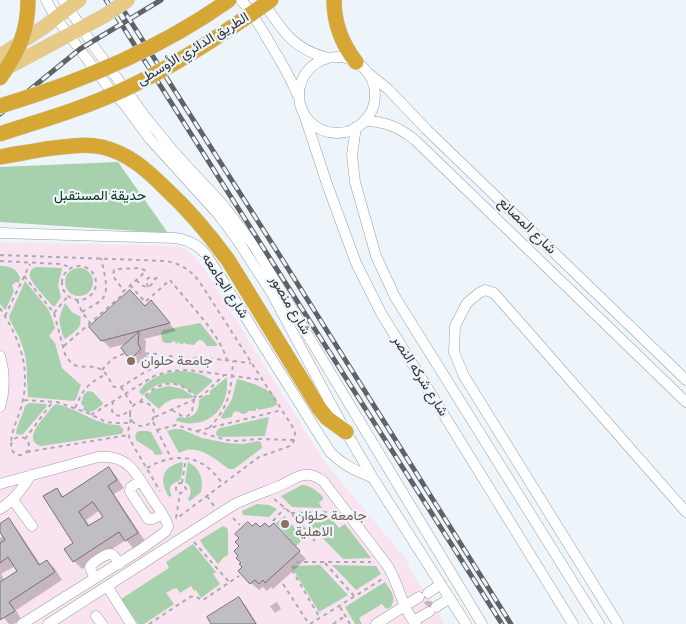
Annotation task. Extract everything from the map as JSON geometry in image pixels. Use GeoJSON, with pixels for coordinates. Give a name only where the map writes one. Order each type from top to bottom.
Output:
{"type":"FeatureCollection","features":[{"type":"Feature","properties":{"kind":"highway"},"geometry":{"type":"LineString","coordinates":[[0,78],[15,57],[24,36],[28,0]]}},
{"type":"Feature","properties":{"kind":"highway","name":"الطريق الدائري الأوسطى"},"geometry":{"type":"LineString","coordinates":[[0,106],[57,88],[110,67],[182,30],[229,0]]}},
{"type":"Feature","properties":{"kind":"highway","name":"الطريق الدائري الأوسطى"},"geometry":{"type":"LineString","coordinates":[[0,134],[124,90],[159,72],[234,26],[271,0]]}},
{"type":"Feature","properties":{"kind":"highway"},"geometry":{"type":"LineString","coordinates":[[334,0],[334,12],[341,38],[347,50],[362,67]]}},
{"type":"Feature","properties":{"kind":"highway"},"geometry":{"type":"LineString","coordinates":[[0,157],[66,146],[84,145],[102,147],[119,153],[134,161],[148,172],[190,213],[216,243],[319,408],[327,418],[346,432]]}},
{"type":"Feature","properties":{"kind":"main road"},"geometry":{"type":"LineString","coordinates":[[0,72],[104,16],[128,0]]}},
{"type":"Feature","properties":{"kind":"main road"},"geometry":{"type":"LineString","coordinates":[[0,56],[56,18],[70,3]]}},
{"type":"Feature","properties":{"kind":"street","name":"شارع منصور"},"geometry":{"type":"LineString","coordinates":[[46,0],[56,18],[112,92],[124,104],[149,138],[217,213],[236,238],[271,292],[346,432],[373,478],[466,624]]}},
{"type":"Feature","properties":{"kind":"street"},"geometry":{"type":"LineString","coordinates":[[241,0],[253,15],[288,73],[303,111],[311,122],[322,130],[343,132],[360,124],[372,110],[375,97],[373,84],[362,67],[342,57],[321,60],[309,69],[301,82],[298,97]]}},
{"type":"Feature","properties":{"kind":"street"},"geometry":{"type":"LineString","coordinates":[[262,0],[297,45],[307,51],[328,58]]}},
{"type":"Feature","properties":{"kind":"street","name":"شارع منصور"},"geometry":{"type":"LineString","coordinates":[[70,3],[95,48],[157,132],[224,206],[254,246],[482,624]]}},
{"type":"Feature","properties":{"kind":"street","name":"شارع المصانع"},"geometry":{"type":"LineString","coordinates":[[362,67],[389,90],[426,129],[686,380]]}},
{"type":"Feature","properties":{"kind":"street","name":"شارع شركه النصر"},"geometry":{"type":"LineString","coordinates":[[303,111],[356,263],[381,313],[573,624]]}},
{"type":"Feature","properties":{"kind":"street","name":"شارع المصانع"},"geometry":{"type":"LineString","coordinates":[[360,124],[374,121],[385,123],[406,133],[686,402]]}},
{"type":"Feature","properties":{"kind":"street","name":"شارع شركه النصر"},"geometry":{"type":"LineString","coordinates":[[360,124],[352,155],[355,182],[376,256],[388,284],[599,624]]}},
{"type":"Feature","properties":{"kind":"street","name":"شارع الجامعه"},"geometry":{"type":"LineString","coordinates":[[0,233],[176,238],[195,244],[209,258],[330,452],[342,464],[373,478]]}},
{"type":"Feature","properties":{"kind":"street"},"geometry":{"type":"LineString","coordinates":[[618,624],[464,376],[454,352],[454,335],[455,326],[467,303],[485,290],[494,293],[686,512]]}},
{"type":"Feature","properties":{"kind":"street"},"geometry":{"type":"LineString","coordinates":[[594,312],[605,302]]}},
{"type":"Feature","properties":{"kind":"street"},"geometry":{"type":"LineString","coordinates":[[0,356],[3,367],[4,386],[0,407]]}},
{"type":"Feature","properties":{"kind":"street"},"geometry":{"type":"LineString","coordinates":[[2,481],[30,476],[106,456],[128,464],[167,512],[172,522],[166,532],[140,550],[22,624]]}},
{"type":"Feature","properties":{"kind":"street"},"geometry":{"type":"LineString","coordinates":[[48,624],[235,504],[276,488],[299,476],[308,475],[323,481],[392,573],[405,606],[414,622],[450,598]]}},
{"type":"Feature","properties":{"kind":"street"},"geometry":{"type":"LineString","coordinates":[[0,509],[13,500],[30,476]]}},
{"type":"Feature","properties":{"kind":"street"},"geometry":{"type":"LineString","coordinates":[[140,479],[131,487],[130,491],[148,519],[153,520],[167,512]]}},
{"type":"Feature","properties":{"kind":"street"},"geometry":{"type":"LineString","coordinates":[[13,500],[32,526]]}},
{"type":"Feature","properties":{"kind":"street"},"geometry":{"type":"LineString","coordinates":[[376,624],[441,584]]}},
{"type":"Feature","properties":{"kind":"street"},"geometry":{"type":"LineString","coordinates":[[108,586],[131,624]]}},
{"type":"Feature","properties":{"kind":"path"},"geometry":{"type":"LineString","coordinates":[[0,255],[166,260],[174,262],[193,273],[263,380],[294,429],[295,440],[287,448],[259,457],[172,522]]}},
{"type":"Feature","properties":{"kind":"path"},"geometry":{"type":"LineString","coordinates":[[82,312],[103,298],[105,294],[106,285],[101,258]]}},
{"type":"Feature","properties":{"kind":"path"},"geometry":{"type":"LineString","coordinates":[[0,262],[60,264],[71,267],[85,267],[95,277],[95,287],[86,298],[77,300],[68,296],[62,288],[62,278],[71,267]]}},
{"type":"Feature","properties":{"kind":"path"},"geometry":{"type":"LineString","coordinates":[[5,316],[30,263]]}},
{"type":"Feature","properties":{"kind":"path"},"geometry":{"type":"LineString","coordinates":[[63,346],[122,296],[123,292],[146,271],[140,268],[114,270],[113,276],[123,292]]}},
{"type":"Feature","properties":{"kind":"path"},"geometry":{"type":"LineString","coordinates":[[24,276],[54,313],[65,354],[72,363],[82,367],[94,367],[102,370],[112,386],[116,388],[121,387],[157,365],[184,358]]}},
{"type":"Feature","properties":{"kind":"path"},"geometry":{"type":"LineString","coordinates":[[148,278],[156,278],[151,286],[148,287],[146,281],[148,278]]}},
{"type":"Feature","properties":{"kind":"path"},"geometry":{"type":"LineString","coordinates":[[136,280],[148,287]]}},
{"type":"Feature","properties":{"kind":"path"},"geometry":{"type":"LineString","coordinates":[[130,286],[145,302],[170,280],[215,335],[227,361]]}},
{"type":"Feature","properties":{"kind":"path"},"geometry":{"type":"LineString","coordinates":[[54,313],[68,296]]}},
{"type":"Feature","properties":{"kind":"path"},"geometry":{"type":"LineString","coordinates":[[77,300],[82,312],[90,323]]}},
{"type":"Feature","properties":{"kind":"path"},"geometry":{"type":"LineString","coordinates":[[0,308],[18,340],[24,360],[25,382],[23,400],[12,434],[11,444],[12,451],[15,454],[21,455],[27,452],[128,435]]}},
{"type":"Feature","properties":{"kind":"path"},"geometry":{"type":"LineString","coordinates":[[102,370],[112,359],[125,353]]}},
{"type":"Feature","properties":{"kind":"path"},"geometry":{"type":"LineString","coordinates":[[137,353],[252,364]]}},
{"type":"Feature","properties":{"kind":"path"},"geometry":{"type":"LineString","coordinates":[[209,428],[220,415],[228,401],[232,385],[233,361]]}},
{"type":"Feature","properties":{"kind":"path"},"geometry":{"type":"LineString","coordinates":[[91,415],[154,376],[170,371],[188,370],[263,380]]}},
{"type":"Feature","properties":{"kind":"path"},"geometry":{"type":"LineString","coordinates":[[75,408],[86,387],[92,381],[106,374]]}},
{"type":"Feature","properties":{"kind":"path"},"geometry":{"type":"LineString","coordinates":[[155,417],[195,400],[208,391],[225,374]]}},
{"type":"Feature","properties":{"kind":"path"},"geometry":{"type":"LineString","coordinates":[[113,401],[112,411],[116,415],[121,416],[140,402],[155,387],[166,384],[178,385],[192,394],[195,400],[192,411],[188,416],[182,416],[172,410]]}},
{"type":"Feature","properties":{"kind":"path"},"geometry":{"type":"LineString","coordinates":[[121,387],[133,406]]}},
{"type":"Feature","properties":{"kind":"path"},"geometry":{"type":"LineString","coordinates":[[23,400],[53,401],[75,408],[106,422],[130,421],[144,427],[153,422],[155,411],[146,402],[140,402]]}},
{"type":"Feature","properties":{"kind":"path"},"geometry":{"type":"LineString","coordinates":[[25,439],[53,401]]}},
{"type":"Feature","properties":{"kind":"path"},"geometry":{"type":"LineString","coordinates":[[130,410],[128,435],[162,494]]}},
{"type":"Feature","properties":{"kind":"path"},"geometry":{"type":"LineString","coordinates":[[196,431],[282,410]]}},
{"type":"Feature","properties":{"kind":"path"},"geometry":{"type":"LineString","coordinates":[[153,422],[171,458]]}},
{"type":"Feature","properties":{"kind":"path"},"geometry":{"type":"LineString","coordinates":[[157,430],[176,425],[226,440],[295,440]]}},
{"type":"Feature","properties":{"kind":"path"},"geometry":{"type":"LineString","coordinates":[[11,444],[15,439],[25,439]]}},
{"type":"Feature","properties":{"kind":"path"},"geometry":{"type":"LineString","coordinates":[[25,439],[28,445],[27,452]]}},
{"type":"Feature","properties":{"kind":"path"},"geometry":{"type":"LineString","coordinates":[[140,479],[147,468],[154,464],[171,458],[186,458],[208,467],[223,484]]}},
{"type":"Feature","properties":{"kind":"path"},"geometry":{"type":"LineString","coordinates":[[172,522],[180,493],[186,489],[182,483],[186,458]]}},
{"type":"Feature","properties":{"kind":"path"},"geometry":{"type":"LineString","coordinates":[[180,493],[176,490],[176,486],[182,483]]}},
{"type":"Feature","properties":{"kind":"path"},"geometry":{"type":"LineString","coordinates":[[265,492],[291,513],[315,541]]}},
{"type":"Feature","properties":{"kind":"path"},"geometry":{"type":"LineString","coordinates":[[273,521],[285,508]]}},
{"type":"Feature","properties":{"kind":"path"},"geometry":{"type":"LineString","coordinates":[[291,513],[346,511]]}},
{"type":"Feature","properties":{"kind":"path"},"geometry":{"type":"LineString","coordinates":[[167,512],[172,522]]}},
{"type":"Feature","properties":{"kind":"path"},"geometry":{"type":"LineString","coordinates":[[234,519],[240,525]]}},
{"type":"Feature","properties":{"kind":"path"},"geometry":{"type":"LineString","coordinates":[[188,534],[230,583]]}},
{"type":"Feature","properties":{"kind":"path"},"geometry":{"type":"LineString","coordinates":[[296,562],[384,562]]}},
{"type":"Feature","properties":{"kind":"path"},"geometry":{"type":"LineString","coordinates":[[324,562],[355,596]]}},
{"type":"Feature","properties":{"kind":"path"},"geometry":{"type":"LineString","coordinates":[[292,570],[320,618]]}},
{"type":"Feature","properties":{"kind":"path"},"geometry":{"type":"LineString","coordinates":[[284,584],[310,624],[392,573]]}},
{"type":"Feature","properties":{"kind":"path"},"geometry":{"type":"LineString","coordinates":[[150,624],[190,596],[203,600],[239,576]]}},
{"type":"Feature","properties":{"kind":"path"},"geometry":{"type":"LineString","coordinates":[[339,606],[350,624]]}},
{"type":"Feature","properties":{"kind":"path"},"geometry":{"type":"LineString","coordinates":[[333,624],[346,616]]}},
{"type":"Feature","properties":{"kind":"shaded area","name":"جامعة حلوان"},"geometry":{"type":"Polygon","coordinates":[[[0,242],[178,246],[194,256],[326,464],[406,559],[415,578],[432,599],[432,603],[440,613],[445,624],[0,624],[0,242]]]}},
{"type":"Feature","properties":{"kind":"green space","name":"حديقة المستقبل"},"geometry":{"type":"Polygon","coordinates":[[[118,162],[168,233],[0,222],[0,167],[118,162]]]}},
{"type":"Feature","properties":{"kind":"green space"},"geometry":{"type":"Polygon","coordinates":[[[0,266],[12,268],[20,277],[19,283],[16,282],[12,285],[14,291],[5,310],[0,304],[0,266]]]}},
{"type":"Feature","properties":{"kind":"green space"},"geometry":{"type":"Polygon","coordinates":[[[36,267],[62,269],[58,285],[61,297],[55,306],[47,300],[31,279],[30,272],[36,267]]]}},
{"type":"Feature","properties":{"kind":"green space"},"geometry":{"type":"Polygon","coordinates":[[[79,268],[89,272],[93,282],[89,292],[79,296],[69,292],[65,282],[69,272],[79,268]]]}},
{"type":"Feature","properties":{"kind":"green space"},"geometry":{"type":"Polygon","coordinates":[[[25,281],[48,309],[52,318],[55,328],[49,336],[55,343],[62,368],[81,385],[74,401],[28,397],[24,349],[9,317],[25,281]]]}},
{"type":"Feature","properties":{"kind":"green space"},"geometry":{"type":"Polygon","coordinates":[[[65,303],[72,312],[81,317],[79,327],[65,339],[60,320],[65,303]]]}},
{"type":"Feature","properties":{"kind":"green space"},"geometry":{"type":"Polygon","coordinates":[[[200,323],[217,346],[207,346],[200,340],[194,345],[184,342],[183,344],[179,342],[177,344],[174,341],[165,343],[162,341],[161,333],[163,330],[200,323]]]}},
{"type":"Feature","properties":{"kind":"green space"},"geometry":{"type":"Polygon","coordinates":[[[183,371],[202,375],[212,380],[212,382],[196,396],[177,384],[170,383],[156,385],[143,395],[139,392],[147,383],[158,376],[183,371]]]}},
{"type":"Feature","properties":{"kind":"green space"},"geometry":{"type":"Polygon","coordinates":[[[226,378],[226,394],[216,414],[194,423],[175,420],[179,417],[183,418],[194,414],[198,409],[199,400],[206,395],[210,395],[210,391],[226,378]]]}},
{"type":"Feature","properties":{"kind":"green space"},"geometry":{"type":"Polygon","coordinates":[[[237,379],[268,391],[276,399],[277,404],[273,407],[259,410],[257,408],[255,411],[248,411],[242,414],[235,411],[232,417],[223,419],[221,417],[232,399],[237,379]]]}},
{"type":"Feature","properties":{"kind":"green space"},"geometry":{"type":"Polygon","coordinates":[[[169,386],[182,389],[193,396],[193,398],[171,400],[159,409],[145,397],[155,389],[169,386]]]}},
{"type":"Feature","properties":{"kind":"green space"},"geometry":{"type":"Polygon","coordinates":[[[88,391],[93,392],[103,403],[91,412],[83,410],[84,406],[81,404],[84,394],[88,391]]]}},
{"type":"Feature","properties":{"kind":"green space"},"geometry":{"type":"Polygon","coordinates":[[[29,403],[46,404],[47,406],[23,434],[18,435],[16,433],[18,426],[25,406],[29,403]]]}},
{"type":"Feature","properties":{"kind":"green space"},"geometry":{"type":"Polygon","coordinates":[[[56,404],[103,423],[119,425],[123,432],[121,434],[41,446],[35,443],[33,439],[34,433],[41,421],[56,404]]]}},
{"type":"Feature","properties":{"kind":"green space"},"geometry":{"type":"Polygon","coordinates":[[[269,417],[265,436],[221,437],[216,434],[220,428],[269,417]]]}},
{"type":"Feature","properties":{"kind":"green space"},"geometry":{"type":"Polygon","coordinates":[[[181,429],[202,438],[227,443],[242,444],[259,441],[262,448],[234,469],[229,469],[209,455],[198,451],[186,450],[179,453],[167,431],[181,429]]]}},
{"type":"Feature","properties":{"kind":"green space"},"geometry":{"type":"Polygon","coordinates":[[[139,431],[151,432],[163,454],[155,455],[153,451],[137,441],[135,435],[139,431]]]}},
{"type":"Feature","properties":{"kind":"green space"},"geometry":{"type":"Polygon","coordinates":[[[182,462],[181,479],[170,486],[172,495],[169,497],[164,485],[164,475],[170,467],[182,462]]]}},
{"type":"Feature","properties":{"kind":"green space"},"geometry":{"type":"Polygon","coordinates":[[[188,462],[196,467],[202,483],[201,492],[190,501],[188,499],[191,492],[190,488],[185,482],[188,462]]]}},
{"type":"Feature","properties":{"kind":"green space"},"geometry":{"type":"Polygon","coordinates":[[[302,485],[311,487],[323,497],[319,503],[322,508],[292,507],[281,496],[302,485]]]}},
{"type":"Feature","properties":{"kind":"green space"},"geometry":{"type":"Polygon","coordinates":[[[257,504],[269,505],[277,509],[269,517],[243,515],[242,511],[257,504]]]}},
{"type":"Feature","properties":{"kind":"green space"},"geometry":{"type":"Polygon","coordinates":[[[285,516],[303,539],[296,546],[276,523],[285,516]]]}},
{"type":"Feature","properties":{"kind":"green space"},"geometry":{"type":"Polygon","coordinates":[[[330,517],[339,528],[345,524],[371,558],[343,559],[303,518],[330,517]]]}},
{"type":"Feature","properties":{"kind":"green space"},"geometry":{"type":"Polygon","coordinates":[[[223,526],[227,528],[228,532],[228,555],[218,564],[200,540],[223,526]]]}},
{"type":"Feature","properties":{"kind":"green space"},"geometry":{"type":"Polygon","coordinates":[[[193,544],[216,572],[213,574],[220,584],[201,598],[191,586],[180,593],[177,588],[173,589],[166,593],[174,604],[144,624],[138,624],[121,599],[169,568],[166,562],[193,544]]]}},
{"type":"Feature","properties":{"kind":"green space"},"geometry":{"type":"Polygon","coordinates":[[[320,565],[348,595],[319,612],[291,566],[320,565]]]}},
{"type":"Feature","properties":{"kind":"green space"},"geometry":{"type":"Polygon","coordinates":[[[332,565],[376,566],[381,574],[356,590],[332,565]]]}},
{"type":"Feature","properties":{"kind":"green space"},"geometry":{"type":"Polygon","coordinates":[[[385,582],[393,597],[391,607],[386,609],[382,604],[359,618],[362,624],[355,624],[345,607],[385,582]]]}},
{"type":"Feature","properties":{"kind":"building"},"geometry":{"type":"Polygon","coordinates":[[[130,290],[145,306],[151,300],[170,323],[101,341],[89,327],[130,290]]]}},
{"type":"Feature","properties":{"kind":"building"},"geometry":{"type":"Polygon","coordinates":[[[139,332],[138,344],[141,349],[134,356],[127,356],[121,348],[139,332]]]}},
{"type":"Feature","properties":{"kind":"building"},"geometry":{"type":"Polygon","coordinates":[[[109,467],[117,480],[108,486],[138,533],[125,541],[119,532],[73,562],[64,549],[73,543],[43,496],[57,488],[62,497],[109,467]],[[93,502],[79,512],[88,526],[103,517],[93,502]]]}},
{"type":"Feature","properties":{"kind":"building"},"geometry":{"type":"Polygon","coordinates":[[[9,518],[39,565],[47,560],[55,572],[9,602],[15,611],[0,620],[0,582],[17,571],[8,557],[0,563],[0,543],[5,540],[0,532],[0,524],[9,518]]]}},
{"type":"Feature","properties":{"kind":"building"},"geometry":{"type":"Polygon","coordinates":[[[248,522],[252,526],[256,523],[260,527],[265,523],[269,527],[274,523],[300,551],[265,583],[263,580],[259,584],[255,580],[250,584],[238,571],[242,567],[234,551],[239,546],[235,542],[239,538],[235,534],[248,522]]]}},
{"type":"Feature","properties":{"kind":"building"},"geometry":{"type":"Polygon","coordinates":[[[239,597],[256,624],[211,624],[207,617],[239,597]]]}},
{"type":"Feature","properties":{"kind":"railway"},"geometry":{"type":"LineString","coordinates":[[106,0],[502,624]]}},
{"type":"Feature","properties":{"kind":"railway"},"geometry":{"type":"LineString","coordinates":[[117,0],[511,624]]}},
{"type":"Feature","properties":{"kind":"railway"},"geometry":{"type":"LineString","coordinates":[[0,114],[80,49],[161,0]]}},
{"type":"Feature","properties":{"kind":"place","name":"جامعة حلوان"},"geometry":{"type":"Point","coordinates":[131,361]}},
{"type":"Feature","properties":{"kind":"place","name":"جامعة حلوان الاهلية"},"geometry":{"type":"Point","coordinates":[285,524]}}]}
